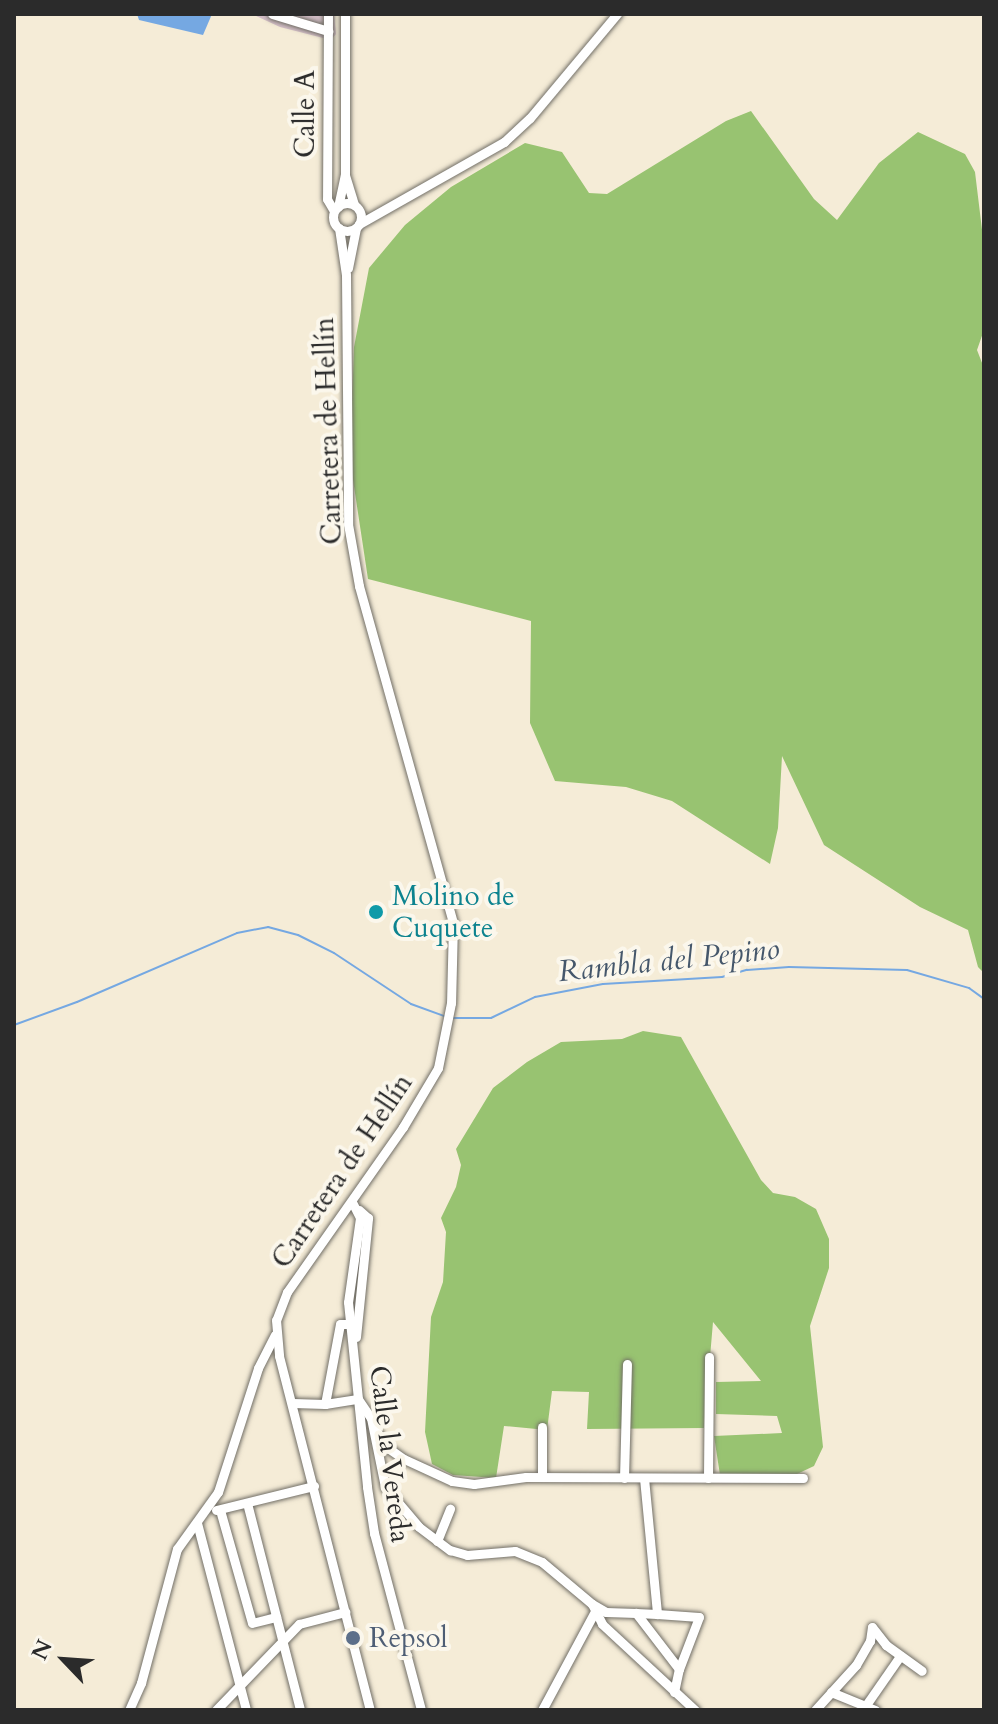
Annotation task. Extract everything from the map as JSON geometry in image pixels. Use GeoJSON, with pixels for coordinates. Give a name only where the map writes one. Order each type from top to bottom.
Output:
{"type":"FeatureCollection","features":[{"type":"Feature","properties":{"kind":"street"},"geometry":{"type":"LineString","coordinates":[[272,14],[328,31]]}},
{"type":"Feature","properties":{"kind":"street","name":"Calle A"},"geometry":{"type":"LineString","coordinates":[[328,14],[333,207]]}},
{"type":"Feature","properties":{"kind":"street","name":"Carretera de Hellín"},"geometry":{"type":"LineString","coordinates":[[345,14],[345,175],[356,207],[358,226],[346,275]]}},
{"type":"Feature","properties":{"kind":"street"},"geometry":{"type":"LineString","coordinates":[[339,228],[348,231],[358,226],[504,142],[530,118],[617,14]]}},
{"type":"Feature","properties":{"kind":"street","name":"Carretera de Hellín"},"geometry":{"type":"LineString","coordinates":[[345,175],[333,207],[333,221],[339,228],[346,275],[348,524],[359,586],[453,923],[451,1003],[438,1068],[355,1206],[287,1292],[280,1305],[275,1335],[370,1710]]}},
{"type":"Feature","properties":{"kind":"street"},"geometry":{"type":"LineString","coordinates":[[333,207],[383,209]]}},
{"type":"Feature","properties":{"kind":"street"},"geometry":{"type":"LineString","coordinates":[[354,1349],[368,1218],[355,1206]]}},
{"type":"Feature","properties":{"kind":"street","name":"Calle la Vereda"},"geometry":{"type":"LineString","coordinates":[[355,1206],[348,1302],[374,1533],[421,1710]]}},
{"type":"Feature","properties":{"kind":"street"},"geometry":{"type":"LineString","coordinates":[[325,1404],[340,1324],[350,1324]]}},
{"type":"Feature","properties":{"kind":"street"},"geometry":{"type":"LineString","coordinates":[[129,1710],[141,1683],[177,1549],[218,1492],[258,1368],[275,1335]]}},
{"type":"Feature","properties":{"kind":"street"},"geometry":{"type":"LineString","coordinates":[[708,1478],[709,1357]]}},
{"type":"Feature","properties":{"kind":"street"},"geometry":{"type":"LineString","coordinates":[[624,1478],[627,1364]]}},
{"type":"Feature","properties":{"kind":"street"},"geometry":{"type":"LineString","coordinates":[[293,1403],[325,1404],[358,1399],[388,1448],[404,1459],[452,1481],[474,1484],[542,1477],[803,1478]]}},
{"type":"Feature","properties":{"kind":"street"},"geometry":{"type":"LineString","coordinates":[[372,1423],[385,1487],[419,1527],[450,1550],[467,1555],[502,1551],[528,1555],[542,1562],[695,1710]]}},
{"type":"Feature","properties":{"kind":"street"},"geometry":{"type":"LineString","coordinates":[[542,1427],[542,1477]]}},
{"type":"Feature","properties":{"kind":"street"},"geometry":{"type":"LineString","coordinates":[[644,1478],[657,1614]]}},
{"type":"Feature","properties":{"kind":"street"},"geometry":{"type":"LineString","coordinates":[[206,1511],[314,1486]]}},
{"type":"Feature","properties":{"kind":"street"},"geometry":{"type":"LineString","coordinates":[[247,1503],[300,1710]]}},
{"type":"Feature","properties":{"kind":"street"},"geometry":{"type":"LineString","coordinates":[[437,1541],[450,1509]]}},
{"type":"Feature","properties":{"kind":"street"},"geometry":{"type":"LineString","coordinates":[[220,1510],[252,1623],[276,1617]]}},
{"type":"Feature","properties":{"kind":"street"},"geometry":{"type":"LineString","coordinates":[[197,1523],[246,1710]]}},
{"type":"Feature","properties":{"kind":"street"},"geometry":{"type":"LineString","coordinates":[[593,1608],[606,1612],[699,1617],[679,1669],[674,1692]]}},
{"type":"Feature","properties":{"kind":"street"},"geometry":{"type":"LineString","coordinates":[[542,1710],[593,1608]]}},
{"type":"Feature","properties":{"kind":"street"},"geometry":{"type":"LineString","coordinates":[[216,1710],[299,1624],[345,1612]]}},
{"type":"Feature","properties":{"kind":"street"},"geometry":{"type":"LineString","coordinates":[[636,1613],[679,1669]]}},
{"type":"Feature","properties":{"kind":"street"},"geometry":{"type":"LineString","coordinates":[[815,1710],[864,1654],[872,1627],[900,1656],[922,1671]]}},
{"type":"Feature","properties":{"kind":"street"},"geometry":{"type":"LineString","coordinates":[[831,1692],[870,1707],[900,1656]]}},
{"type":"Feature","properties":{"kind":"shaded area"},"geometry":{"type":"Polygon","coordinates":[[[252,14],[334,14],[336,34],[331,40],[280,27],[252,14]]]}},
{"type":"Feature","properties":{"kind":"green space"},"geometry":{"type":"Polygon","coordinates":[[[751,111],[814,199],[837,220],[879,163],[918,132],[965,154],[975,172],[984,246],[984,330],[977,350],[984,368],[984,973],[978,967],[968,930],[920,907],[824,845],[782,756],[778,828],[770,864],[672,801],[626,787],[555,781],[530,723],[531,621],[368,579],[350,460],[354,347],[369,268],[405,225],[451,187],[525,143],[562,152],[589,193],[607,194],[726,121],[751,111]]]}},
{"type":"Feature","properties":{"kind":"green space"},"geometry":{"type":"Polygon","coordinates":[[[643,1031],[681,1037],[761,1180],[773,1193],[795,1197],[816,1209],[829,1239],[829,1268],[810,1326],[823,1447],[814,1466],[797,1474],[720,1475],[714,1436],[782,1433],[777,1416],[716,1414],[716,1382],[761,1381],[713,1322],[704,1428],[587,1429],[589,1392],[552,1391],[547,1430],[504,1426],[496,1478],[453,1475],[432,1464],[425,1432],[431,1317],[443,1282],[446,1232],[441,1218],[456,1187],[461,1165],[456,1149],[493,1088],[527,1062],[561,1042],[622,1039],[643,1031]]]}},
{"type":"Feature","properties":{"kind":"water"},"geometry":{"type":"Polygon","coordinates":[[[137,14],[212,14],[203,35],[139,20],[137,14]]]}},
{"type":"Feature","properties":{"kind":"waterway","name":"Rambla del Pepino"},"geometry":{"type":"LineString","coordinates":[[14,1025],[77,1002],[237,933],[268,927],[298,935],[334,953],[411,1004],[446,1017]]}},
{"type":"Feature","properties":{"kind":"waterway","name":"Rambla del Pepino"},"geometry":{"type":"LineString","coordinates":[[452,1018],[491,1018],[535,997],[603,984],[722,977],[747,970],[789,967],[907,970],[969,988],[984,999]]}},
{"type":"Feature","properties":{"kind":"place","name":"Molino de Cuquete"},"geometry":{"type":"Point","coordinates":[376,912]}},
{"type":"Feature","properties":{"kind":"place","name":"Repsol"},"geometry":{"type":"Point","coordinates":[353,1638]}}]}
